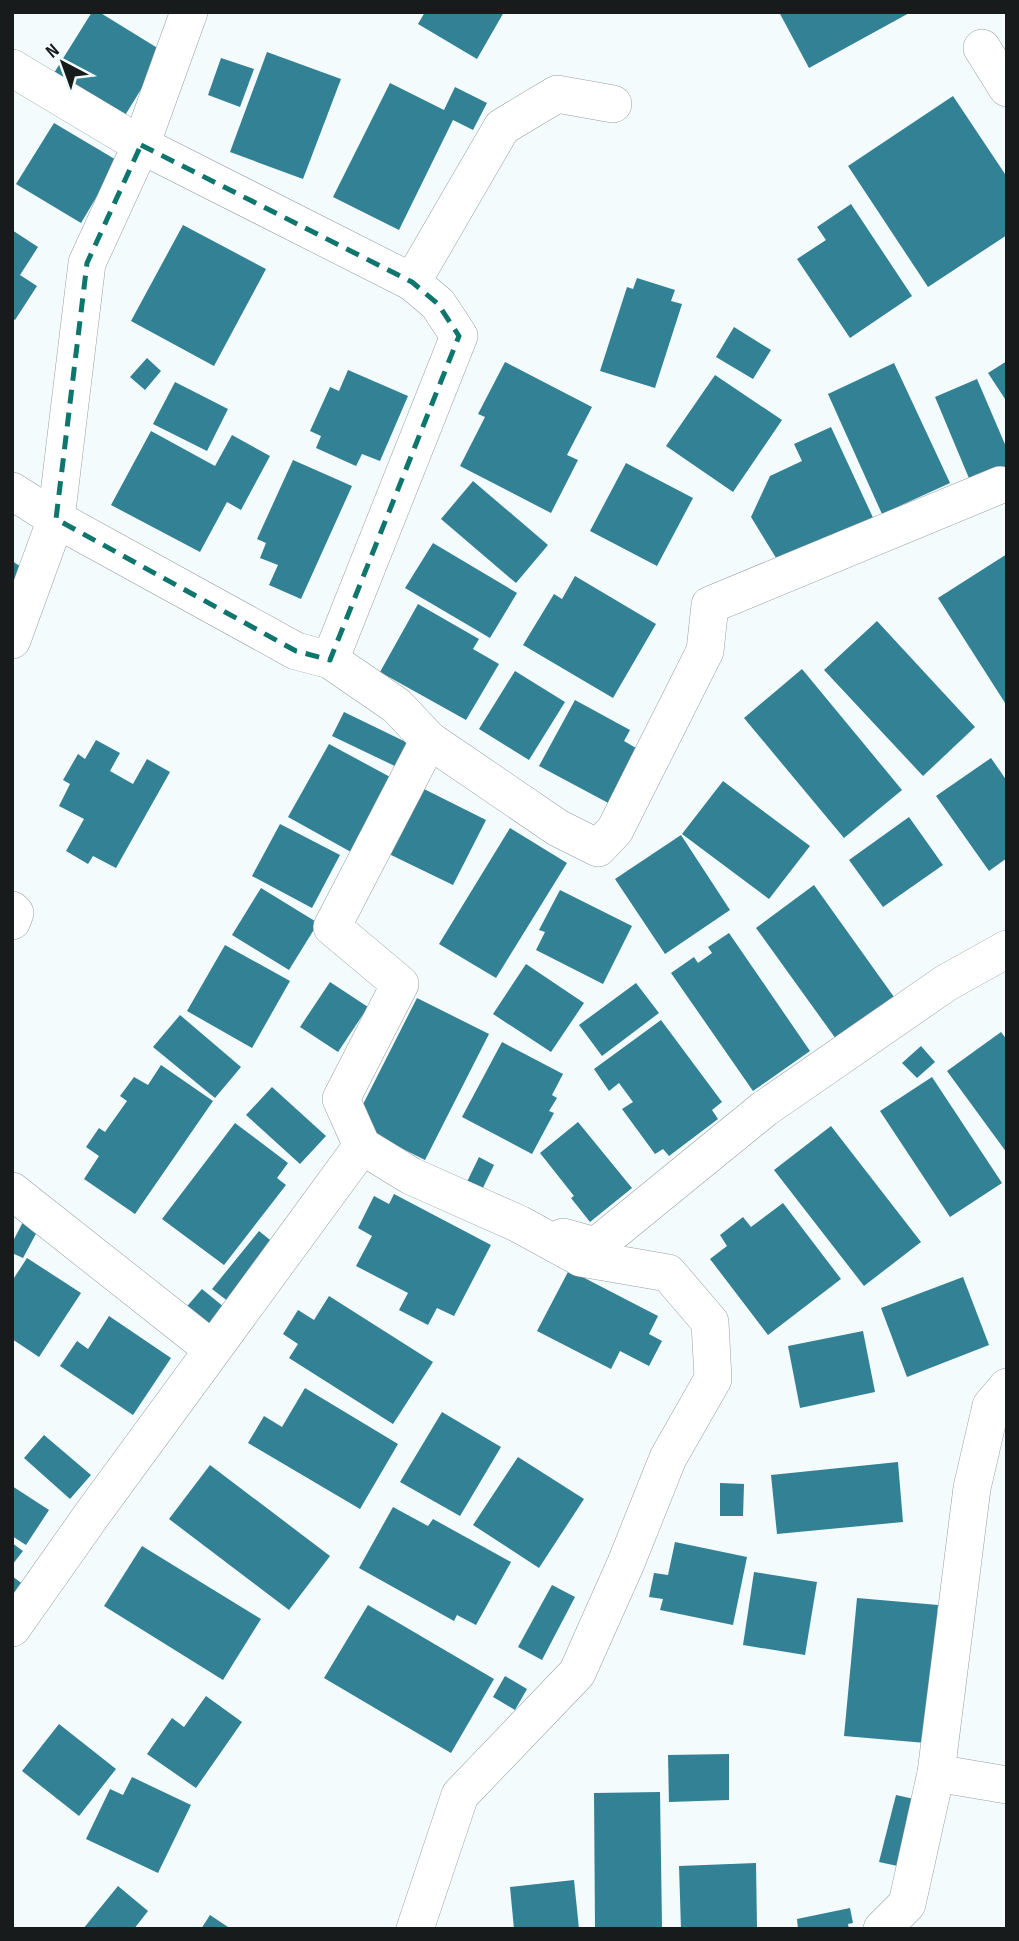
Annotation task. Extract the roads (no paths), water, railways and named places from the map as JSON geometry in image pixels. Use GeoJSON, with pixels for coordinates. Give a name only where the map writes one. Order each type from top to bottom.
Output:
{"type":"FeatureCollection","features":[{"type":"Feature","properties":{"kind":"street"},"geometry":{"type":"LineString","coordinates":[[12,640],[56,519],[87,263],[141,145],[189,12]]}},
{"type":"Feature","properties":{"kind":"street"},"geometry":{"type":"LineString","coordinates":[[982,48],[1007,88]]}},
{"type":"Feature","properties":{"kind":"street"},"geometry":{"type":"LineString","coordinates":[[12,68],[141,145],[412,282],[438,304],[459,336],[330,660]]}},
{"type":"Feature","properties":{"kind":"street"},"geometry":{"type":"LineString","coordinates":[[412,282],[502,127],[557,94],[613,104]]}},
{"type":"Feature","properties":{"kind":"street"},"geometry":{"type":"LineString","coordinates":[[12,491],[56,519],[296,651],[330,660],[397,706],[429,740],[558,828],[598,848],[615,830],[705,652],[710,605],[1000,486]]}},
{"type":"Feature","properties":{"kind":"street"},"geometry":{"type":"LineString","coordinates":[[415,1929],[460,1795],[577,1673],[626,1563],[668,1458],[713,1379],[710,1322],[667,1273],[581,1258],[519,1224],[411,1176],[362,1146],[341,1099],[400,984],[332,927],[429,740]]}},
{"type":"Feature","properties":{"kind":"street"},"geometry":{"type":"LineString","coordinates":[[12,910],[15,913],[12,921]]}},
{"type":"Feature","properties":{"kind":"street"},"geometry":{"type":"LineString","coordinates":[[519,1224],[596,1246],[764,1109],[946,983],[1007,950]]}},
{"type":"Feature","properties":{"kind":"street"},"geometry":{"type":"LineString","coordinates":[[12,1628],[362,1146]]}},
{"type":"Feature","properties":{"kind":"street"},"geometry":{"type":"LineString","coordinates":[[12,1191],[212,1349]]}},
{"type":"Feature","properties":{"kind":"street"},"geometry":{"type":"LineString","coordinates":[[883,1929],[908,1904],[936,1773],[972,1488],[991,1406],[1007,1387]]}},
{"type":"Feature","properties":{"kind":"street"},"geometry":{"type":"LineString","coordinates":[[936,1773],[1007,1785]]}}]}
